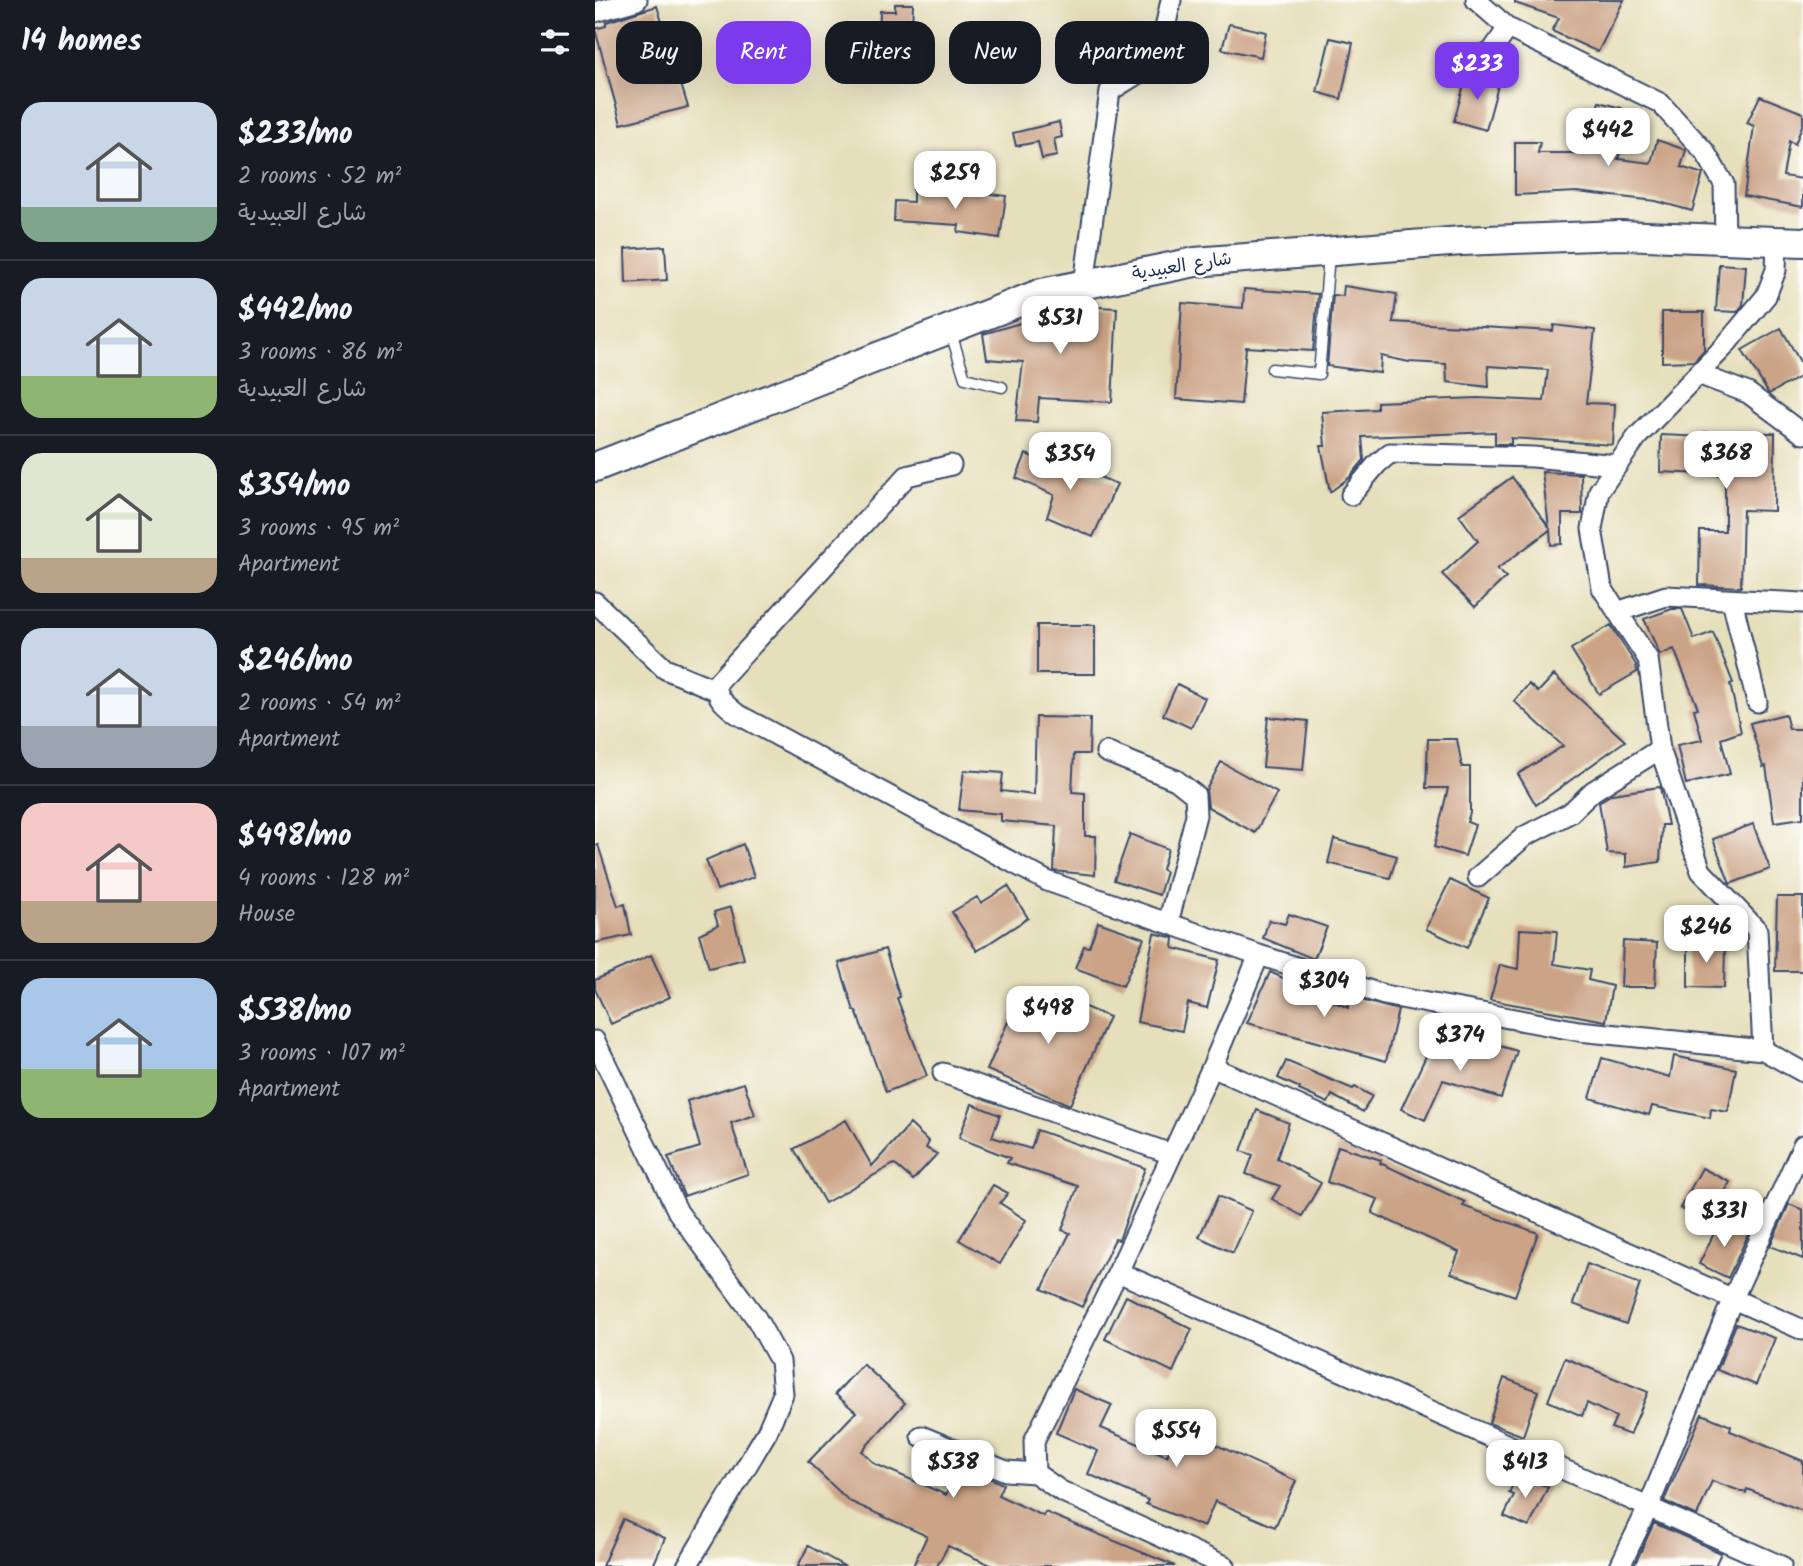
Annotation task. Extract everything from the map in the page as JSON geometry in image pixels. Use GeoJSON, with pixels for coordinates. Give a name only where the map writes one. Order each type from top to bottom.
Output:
{"type":"FeatureCollection","features":[{"type":"Feature","properties":{"kind":"main road","name":"شارع العبيدية"},"geometry":{"type":"LineString","coordinates":[[595,467],[740,413],[949,327],[1042,293],[1195,262],[1462,241],[1620,235],[1790,242]]}},
{"type":"Feature","properties":{"kind":"street"},"geometry":{"type":"LineString","coordinates":[[595,12],[637,0]]}},
{"type":"Feature","properties":{"kind":"street"},"geometry":{"type":"LineString","coordinates":[[1084,284],[1109,91],[1158,61],[1171,0]]}},
{"type":"Feature","properties":{"kind":"street"},"geometry":{"type":"LineString","coordinates":[[1476,0],[1508,28],[1660,103],[1705,152],[1724,184],[1725,240]]}},
{"type":"Feature","properties":{"kind":"street"},"geometry":{"type":"LineString","coordinates":[[1455,58],[1490,54],[1508,28]]}},
{"type":"Feature","properties":{"kind":"street"},"geometry":{"type":"LineString","coordinates":[[1763,1050],[1757,930],[1701,871],[1660,749],[1648,659],[1602,588],[1593,528],[1599,491],[1616,466],[1637,437],[1698,374],[1766,296],[1790,242]]}},
{"type":"Feature","properties":{"kind":"street"},"geometry":{"type":"LineString","coordinates":[[1698,374],[1748,393],[1803,434]]}},
{"type":"Feature","properties":{"kind":"street"},"geometry":{"type":"LineString","coordinates":[[1351,495],[1390,453],[1533,457],[1616,466]]}},
{"type":"Feature","properties":{"kind":"street"},"geometry":{"type":"LineString","coordinates":[[951,465],[907,476],[724,674],[717,683],[716,691],[722,702],[737,714],[1047,881],[1259,955],[1384,995],[1579,1031],[1763,1050],[1803,1072]]}},
{"type":"Feature","properties":{"kind":"street"},"geometry":{"type":"LineString","coordinates":[[1617,612],[1666,596],[1803,603]]}},
{"type":"Feature","properties":{"kind":"street"},"geometry":{"type":"LineString","coordinates":[[1732,600],[1757,702]]}},
{"type":"Feature","properties":{"kind":"street"},"geometry":{"type":"LineString","coordinates":[[595,602],[665,669],[716,691]]}},
{"type":"Feature","properties":{"kind":"street"},"geometry":{"type":"LineString","coordinates":[[1478,877],[1525,836],[1570,813],[1593,791],[1660,749]]}},
{"type":"Feature","properties":{"kind":"street"},"geometry":{"type":"LineString","coordinates":[[1106,752],[1176,780],[1195,795],[1196,815],[1168,923]]}},
{"type":"Feature","properties":{"kind":"street"},"geometry":{"type":"LineString","coordinates":[[1035,1473],[1034,1441],[1118,1272],[1212,1067],[1259,955]]}},
{"type":"Feature","properties":{"kind":"street"},"geometry":{"type":"LineString","coordinates":[[595,1041],[678,1212],[756,1318],[780,1361],[783,1394],[767,1432],[687,1566]]}},
{"type":"Feature","properties":{"kind":"street"},"geometry":{"type":"LineString","coordinates":[[1212,1067],[1803,1330]]}},
{"type":"Feature","properties":{"kind":"street"},"geometry":{"type":"LineString","coordinates":[[943,1073],[1171,1154]]}},
{"type":"Feature","properties":{"kind":"street"},"geometry":{"type":"LineString","coordinates":[[1620,1566],[1648,1508],[1733,1298],[1803,1145]]}},
{"type":"Feature","properties":{"kind":"street"},"geometry":{"type":"LineString","coordinates":[[1118,1272],[1781,1566]]}},
{"type":"Feature","properties":{"kind":"street"},"geometry":{"type":"LineString","coordinates":[[921,1436],[1006,1471],[1035,1473],[1061,1491],[1225,1566]]}},
{"type":"Feature","properties":{"kind":"lane"},"geometry":{"type":"LineString","coordinates":[[1272,369],[1319,374],[1330,251]]}},
{"type":"Feature","properties":{"kind":"lane"},"geometry":{"type":"LineString","coordinates":[[949,327],[965,378],[1002,387]]}},
{"type":"Feature","properties":{"kind":"building"},"geometry":{"type":"Polygon","coordinates":[[[1515,0],[1624,0],[1598,52],[1552,31],[1559,18],[1515,3],[1515,0]]]}},
{"type":"Feature","properties":{"kind":"building"},"geometry":{"type":"Polygon","coordinates":[[[895,4],[913,4],[912,21],[880,21],[880,11],[895,11],[895,4]]]}},
{"type":"Feature","properties":{"kind":"building"},"geometry":{"type":"Polygon","coordinates":[[[657,6],[662,21],[616,21],[616,84],[681,84],[688,107],[621,124],[595,29],[606,26],[606,22],[657,6]]]}},
{"type":"Feature","properties":{"kind":"building"},"geometry":{"type":"Polygon","coordinates":[[[1229,24],[1266,32],[1261,57],[1222,49],[1229,24]]]}},
{"type":"Feature","properties":{"kind":"building"},"geometry":{"type":"Polygon","coordinates":[[[1330,38],[1353,43],[1341,99],[1317,92],[1330,38]]]}},
{"type":"Feature","properties":{"kind":"building"},"geometry":{"type":"Polygon","coordinates":[[[1467,74],[1499,82],[1486,130],[1454,121],[1467,74]]]}},
{"type":"Feature","properties":{"kind":"building"},"geometry":{"type":"Polygon","coordinates":[[[1760,96],[1803,113],[1803,123],[1795,144],[1789,141],[1783,176],[1803,179],[1803,207],[1744,196],[1754,126],[1747,123],[1760,96]]]}},
{"type":"Feature","properties":{"kind":"building"},"geometry":{"type":"Polygon","coordinates":[[[1599,102],[1621,108],[1618,121],[1629,124],[1618,159],[1651,163],[1657,140],[1686,150],[1681,167],[1703,174],[1692,211],[1656,201],[1577,192],[1515,195],[1515,142],[1540,142],[1538,153],[1583,153],[1599,102]]]}},
{"type":"Feature","properties":{"kind":"building"},"geometry":{"type":"Polygon","coordinates":[[[1059,122],[1062,137],[1054,139],[1057,156],[1042,159],[1038,142],[1016,146],[1013,133],[1059,122]]]}},
{"type":"Feature","properties":{"kind":"building"},"geometry":{"type":"Polygon","coordinates":[[[913,190],[962,190],[1006,196],[1000,238],[958,232],[959,225],[894,221],[895,201],[913,202],[913,190]]]}},
{"type":"Feature","properties":{"kind":"building"},"geometry":{"type":"Polygon","coordinates":[[[665,246],[667,280],[626,283],[625,249],[665,246]]]}},
{"type":"Feature","properties":{"kind":"building"},"geometry":{"type":"Polygon","coordinates":[[[1719,264],[1746,266],[1743,305],[1737,312],[1716,311],[1719,264]]]}},
{"type":"Feature","properties":{"kind":"building"},"geometry":{"type":"Polygon","coordinates":[[[1344,286],[1397,294],[1393,322],[1553,331],[1554,325],[1595,330],[1586,403],[1615,404],[1613,445],[1511,438],[1511,444],[1495,444],[1495,432],[1362,437],[1364,460],[1350,477],[1330,492],[1321,446],[1325,446],[1322,412],[1377,409],[1377,402],[1478,398],[1544,401],[1548,370],[1488,366],[1489,387],[1447,382],[1446,364],[1409,362],[1381,356],[1380,373],[1327,366],[1333,295],[1343,296],[1344,286]]]}},
{"type":"Feature","properties":{"kind":"building"},"geometry":{"type":"Polygon","coordinates":[[[1244,289],[1318,294],[1313,351],[1246,347],[1241,404],[1176,399],[1182,303],[1243,308],[1244,289]]]}},
{"type":"Feature","properties":{"kind":"building"},"geometry":{"type":"Polygon","coordinates":[[[1078,306],[1117,308],[1112,402],[1039,398],[1037,422],[1016,421],[1023,362],[987,359],[983,334],[1078,306]]]}},
{"type":"Feature","properties":{"kind":"building"},"geometry":{"type":"Polygon","coordinates":[[[1662,312],[1704,312],[1704,350],[1694,361],[1662,362],[1662,312]]]}},
{"type":"Feature","properties":{"kind":"building"},"geometry":{"type":"Polygon","coordinates":[[[1781,328],[1803,367],[1803,375],[1769,394],[1742,350],[1781,328]]]}},
{"type":"Feature","properties":{"kind":"building"},"geometry":{"type":"Polygon","coordinates":[[[1705,432],[1775,433],[1774,511],[1743,510],[1741,587],[1699,585],[1700,531],[1725,531],[1725,475],[1660,472],[1661,435],[1705,437],[1705,432]]]}},
{"type":"Feature","properties":{"kind":"building"},"geometry":{"type":"Polygon","coordinates":[[[1026,454],[1050,464],[1051,457],[1117,484],[1093,537],[1047,517],[1054,495],[1016,478],[1026,454]]]}},
{"type":"Feature","properties":{"kind":"building"},"geometry":{"type":"Polygon","coordinates":[[[1542,472],[1581,474],[1582,514],[1562,514],[1562,544],[1551,545],[1550,530],[1497,569],[1506,577],[1475,607],[1442,574],[1478,541],[1459,515],[1512,477],[1549,527],[1542,472]]]}},
{"type":"Feature","properties":{"kind":"building"},"geometry":{"type":"Polygon","coordinates":[[[1672,609],[1682,609],[1694,639],[1713,632],[1733,683],[1730,684],[1741,732],[1721,739],[1730,774],[1686,784],[1677,745],[1702,740],[1694,709],[1698,708],[1674,649],[1660,655],[1644,619],[1672,609]]]}},
{"type":"Feature","properties":{"kind":"building"},"geometry":{"type":"Polygon","coordinates":[[[1037,625],[1095,625],[1095,674],[1037,674],[1037,625]]]}},
{"type":"Feature","properties":{"kind":"building"},"geometry":{"type":"Polygon","coordinates":[[[1611,625],[1636,665],[1637,672],[1599,694],[1571,649],[1611,625]]]}},
{"type":"Feature","properties":{"kind":"building"},"geometry":{"type":"Polygon","coordinates":[[[1554,675],[1625,741],[1536,805],[1518,774],[1563,746],[1514,701],[1529,684],[1538,692],[1554,675]]]}},
{"type":"Feature","properties":{"kind":"building"},"geometry":{"type":"Polygon","coordinates":[[[1177,684],[1205,698],[1191,728],[1163,715],[1177,684]]]}},
{"type":"Feature","properties":{"kind":"building"},"geometry":{"type":"Polygon","coordinates":[[[1785,714],[1789,729],[1803,729],[1803,818],[1774,822],[1766,766],[1763,767],[1750,723],[1785,714]]]}},
{"type":"Feature","properties":{"kind":"building"},"geometry":{"type":"Polygon","coordinates":[[[1036,717],[1090,718],[1089,754],[1074,754],[1072,792],[1085,793],[1085,836],[1096,836],[1095,875],[1054,871],[1056,826],[1001,821],[1001,814],[959,810],[964,770],[1003,773],[1001,791],[1034,795],[1036,717]]]}},
{"type":"Feature","properties":{"kind":"building"},"geometry":{"type":"Polygon","coordinates":[[[1268,717],[1308,721],[1303,770],[1263,767],[1268,717]]]}},
{"type":"Feature","properties":{"kind":"building"},"geometry":{"type":"Polygon","coordinates":[[[1428,739],[1457,739],[1462,767],[1470,767],[1470,813],[1467,822],[1475,825],[1465,856],[1434,847],[1448,788],[1426,788],[1428,739]]]}},
{"type":"Feature","properties":{"kind":"building"},"geometry":{"type":"Polygon","coordinates":[[[1221,762],[1277,793],[1255,833],[1208,807],[1206,790],[1221,762]]]}},
{"type":"Feature","properties":{"kind":"building"},"geometry":{"type":"Polygon","coordinates":[[[1660,787],[1668,825],[1662,825],[1660,862],[1626,867],[1626,854],[1607,853],[1599,802],[1612,794],[1660,787]]]}},
{"type":"Feature","properties":{"kind":"building"},"geometry":{"type":"Polygon","coordinates":[[[1753,824],[1770,869],[1730,884],[1713,839],[1753,824]]]}},
{"type":"Feature","properties":{"kind":"building"},"geometry":{"type":"Polygon","coordinates":[[[1130,834],[1168,849],[1162,869],[1166,872],[1159,895],[1114,880],[1130,834]]]}},
{"type":"Feature","properties":{"kind":"building"},"geometry":{"type":"Polygon","coordinates":[[[1334,839],[1397,856],[1390,878],[1328,863],[1334,839]]]}},
{"type":"Feature","properties":{"kind":"building"},"geometry":{"type":"Polygon","coordinates":[[[743,844],[754,877],[717,890],[706,860],[743,844]]]}},
{"type":"Feature","properties":{"kind":"building"},"geometry":{"type":"Polygon","coordinates":[[[595,845],[598,845],[618,906],[625,904],[631,935],[595,943],[595,845]]]}},
{"type":"Feature","properties":{"kind":"building"},"geometry":{"type":"Polygon","coordinates":[[[1450,880],[1489,898],[1467,948],[1426,929],[1450,880]]]}},
{"type":"Feature","properties":{"kind":"building"},"geometry":{"type":"Polygon","coordinates":[[[1008,886],[1028,918],[977,951],[952,912],[977,897],[981,903],[1008,886]]]}},
{"type":"Feature","properties":{"kind":"building"},"geometry":{"type":"Polygon","coordinates":[[[1777,897],[1803,897],[1803,971],[1775,971],[1777,897]]]}},
{"type":"Feature","properties":{"kind":"building"},"geometry":{"type":"Polygon","coordinates":[[[731,907],[744,959],[709,968],[699,934],[718,925],[714,912],[731,907]]]}},
{"type":"Feature","properties":{"kind":"building"},"geometry":{"type":"Polygon","coordinates":[[[1289,914],[1327,927],[1314,959],[1263,938],[1269,920],[1285,924],[1289,914]]]}},
{"type":"Feature","properties":{"kind":"building"},"geometry":{"type":"Polygon","coordinates":[[[1098,922],[1144,938],[1123,986],[1075,968],[1084,946],[1089,947],[1098,922]]]}},
{"type":"Feature","properties":{"kind":"building"},"geometry":{"type":"Polygon","coordinates":[[[1520,929],[1557,931],[1554,964],[1590,970],[1588,980],[1612,986],[1606,1021],[1490,1000],[1500,965],[1518,969],[1520,929]]]}},
{"type":"Feature","properties":{"kind":"building"},"geometry":{"type":"Polygon","coordinates":[[[1154,933],[1174,938],[1173,948],[1219,960],[1207,1008],[1188,1003],[1182,1031],[1137,1022],[1154,933]]]}},
{"type":"Feature","properties":{"kind":"building"},"geometry":{"type":"Polygon","coordinates":[[[1623,941],[1657,943],[1655,987],[1621,987],[1623,941]]]}},
{"type":"Feature","properties":{"kind":"building"},"geometry":{"type":"Polygon","coordinates":[[[1688,943],[1725,944],[1724,988],[1688,987],[1688,943]]]}},
{"type":"Feature","properties":{"kind":"building"},"geometry":{"type":"Polygon","coordinates":[[[885,949],[900,997],[897,998],[927,1076],[886,1092],[854,1011],[839,963],[885,949]]]}},
{"type":"Feature","properties":{"kind":"building"},"geometry":{"type":"Polygon","coordinates":[[[651,955],[670,997],[611,1024],[595,989],[595,980],[651,955]]]}},
{"type":"Feature","properties":{"kind":"building"},"geometry":{"type":"Polygon","coordinates":[[[1270,972],[1348,1008],[1350,997],[1398,1010],[1386,1061],[1247,1023],[1270,972]]]}},
{"type":"Feature","properties":{"kind":"building"},"geometry":{"type":"Polygon","coordinates":[[[1051,993],[1109,1017],[1070,1105],[987,1070],[1020,994],[1047,1005],[1051,993]]]}},
{"type":"Feature","properties":{"kind":"building"},"geometry":{"type":"Polygon","coordinates":[[[1470,1037],[1517,1051],[1501,1098],[1443,1080],[1425,1120],[1401,1109],[1434,1039],[1465,1054],[1470,1037]]]}},
{"type":"Feature","properties":{"kind":"building"},"geometry":{"type":"Polygon","coordinates":[[[1674,1056],[1736,1069],[1728,1112],[1711,1109],[1710,1118],[1652,1106],[1649,1115],[1590,1098],[1602,1058],[1670,1077],[1674,1056]]]}},
{"type":"Feature","properties":{"kind":"building"},"geometry":{"type":"Polygon","coordinates":[[[1286,1061],[1372,1096],[1363,1112],[1332,1095],[1328,1103],[1278,1078],[1286,1061]]]}},
{"type":"Feature","properties":{"kind":"building"},"geometry":{"type":"Polygon","coordinates":[[[744,1083],[755,1115],[731,1123],[748,1174],[684,1196],[668,1157],[700,1147],[687,1101],[744,1083]]]}},
{"type":"Feature","properties":{"kind":"building"},"geometry":{"type":"Polygon","coordinates":[[[972,1104],[1000,1115],[992,1137],[1031,1149],[1037,1130],[1145,1168],[1119,1240],[1115,1239],[1082,1307],[1042,1289],[1070,1233],[1062,1230],[1078,1186],[1007,1163],[1010,1158],[959,1138],[972,1104]]]}},
{"type":"Feature","properties":{"kind":"building"},"geometry":{"type":"Polygon","coordinates":[[[1257,1110],[1289,1123],[1277,1158],[1321,1183],[1302,1216],[1272,1199],[1280,1186],[1246,1174],[1253,1155],[1241,1151],[1257,1110]]]}},
{"type":"Feature","properties":{"kind":"building"},"geometry":{"type":"Polygon","coordinates":[[[846,1120],[872,1166],[910,1124],[929,1142],[926,1148],[937,1154],[913,1180],[894,1164],[825,1203],[794,1149],[846,1120]]]}},
{"type":"Feature","properties":{"kind":"building"},"geometry":{"type":"Polygon","coordinates":[[[1338,1146],[1381,1160],[1380,1163],[1465,1202],[1463,1206],[1538,1233],[1515,1296],[1451,1273],[1459,1252],[1372,1213],[1378,1199],[1327,1182],[1338,1146]]]}},
{"type":"Feature","properties":{"kind":"building"},"geometry":{"type":"Polygon","coordinates":[[[1702,1168],[1730,1182],[1710,1222],[1680,1208],[1702,1168]]]}},
{"type":"Feature","properties":{"kind":"building"},"geometry":{"type":"Polygon","coordinates":[[[993,1185],[1008,1193],[1000,1203],[1026,1220],[1000,1264],[959,1240],[993,1185]]]}},
{"type":"Feature","properties":{"kind":"building"},"geometry":{"type":"Polygon","coordinates":[[[1218,1196],[1252,1211],[1233,1253],[1199,1237],[1218,1196]]]}},
{"type":"Feature","properties":{"kind":"building"},"geometry":{"type":"Polygon","coordinates":[[[1789,1204],[1803,1210],[1803,1259],[1770,1246],[1789,1204]]]}},
{"type":"Feature","properties":{"kind":"building"},"geometry":{"type":"Polygon","coordinates":[[[1721,1219],[1749,1233],[1728,1278],[1699,1264],[1721,1219]]]}},
{"type":"Feature","properties":{"kind":"building"},"geometry":{"type":"Polygon","coordinates":[[[1587,1264],[1640,1284],[1626,1324],[1573,1304],[1587,1264]]]}},
{"type":"Feature","properties":{"kind":"building"},"geometry":{"type":"Polygon","coordinates":[[[1126,1296],[1192,1329],[1173,1372],[1105,1339],[1126,1296]]]}},
{"type":"Feature","properties":{"kind":"building"},"geometry":{"type":"Polygon","coordinates":[[[1736,1324],[1775,1338],[1756,1385],[1717,1370],[1736,1324]]]}},
{"type":"Feature","properties":{"kind":"building"},"geometry":{"type":"Polygon","coordinates":[[[1565,1358],[1648,1392],[1630,1435],[1611,1428],[1616,1417],[1587,1403],[1582,1416],[1548,1401],[1565,1358]]]}},
{"type":"Feature","properties":{"kind":"building"},"geometry":{"type":"Polygon","coordinates":[[[863,1364],[905,1403],[862,1451],[875,1464],[946,1495],[960,1465],[1003,1484],[998,1495],[1043,1516],[1045,1512],[1175,1566],[993,1566],[948,1546],[937,1566],[913,1566],[927,1536],[849,1501],[808,1462],[856,1412],[835,1394],[863,1364]]]}},
{"type":"Feature","properties":{"kind":"building"},"geometry":{"type":"Polygon","coordinates":[[[1504,1378],[1538,1391],[1523,1436],[1489,1423],[1504,1378]]]}},
{"type":"Feature","properties":{"kind":"building"},"geometry":{"type":"Polygon","coordinates":[[[1074,1389],[1112,1405],[1101,1428],[1167,1456],[1179,1428],[1296,1481],[1275,1527],[1215,1501],[1204,1527],[1146,1504],[1148,1500],[1088,1474],[1098,1451],[1056,1433],[1074,1389]]]}},
{"type":"Feature","properties":{"kind":"building"},"geometry":{"type":"Polygon","coordinates":[[[1702,1414],[1731,1426],[1730,1431],[1803,1461],[1803,1511],[1747,1489],[1746,1493],[1712,1481],[1697,1516],[1664,1501],[1702,1414]]]}},
{"type":"Feature","properties":{"kind":"building"},"geometry":{"type":"Polygon","coordinates":[[[1518,1474],[1548,1487],[1529,1527],[1504,1516],[1514,1495],[1509,1493],[1518,1474]]]}},
{"type":"Feature","properties":{"kind":"building"},"geometry":{"type":"Polygon","coordinates":[[[623,1519],[665,1538],[653,1566],[602,1566],[623,1519]]]}},
{"type":"Feature","properties":{"kind":"building"},"geometry":{"type":"Polygon","coordinates":[[[1654,1523],[1721,1553],[1715,1566],[1634,1566],[1654,1523]]]}},
{"type":"Feature","properties":{"kind":"building"},"geometry":{"type":"Polygon","coordinates":[[[808,1546],[844,1566],[798,1566],[808,1546]]]}}]}
